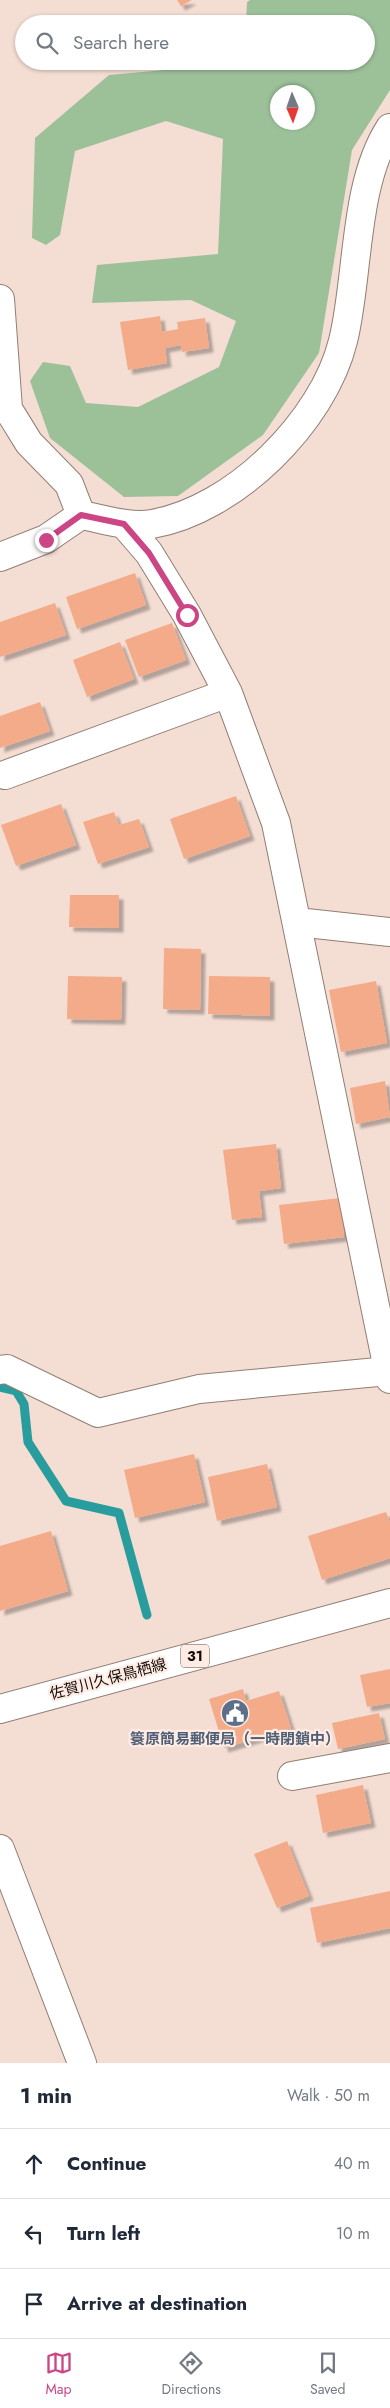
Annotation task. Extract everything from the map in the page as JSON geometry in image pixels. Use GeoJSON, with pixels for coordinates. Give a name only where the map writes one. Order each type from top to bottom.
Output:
{"type":"FeatureCollection","features":[{"type":"Feature","properties":{"kind":"street"},"geometry":{"type":"LineString","coordinates":[[0,557],[46,540],[81,515],[124,524],[150,524],[186,516],[242,482],[295,432],[328,382],[343,342],[368,180],[390,128]]}},
{"type":"Feature","properties":{"kind":"street"},"geometry":{"type":"LineString","coordinates":[[0,299],[8,409],[29,443],[69,484],[81,515]]}},
{"type":"Feature","properties":{"kind":"street"},"geometry":{"type":"LineString","coordinates":[[0,1370],[7,1370],[98,1414],[199,1389],[389,1375],[276,823],[228,693],[187,615],[149,553],[124,524]]}},
{"type":"Feature","properties":{"kind":"street"},"geometry":{"type":"LineString","coordinates":[[5,775],[228,693]]}},
{"type":"Feature","properties":{"kind":"street"},"geometry":{"type":"LineString","coordinates":[[297,922],[390,932]]}},
{"type":"Feature","properties":{"kind":"street","name":"佐賀川久保鳥栖線"},"geometry":{"type":"LineString","coordinates":[[0,1709],[390,1603]]}},
{"type":"Feature","properties":{"kind":"street"},"geometry":{"type":"LineString","coordinates":[[292,1776],[390,1758]]}},
{"type":"Feature","properties":{"kind":"street"},"geometry":{"type":"LineString","coordinates":[[0,1849],[82,2063]]}},
{"type":"Feature","properties":{"kind":"green space"},"geometry":{"type":"Polygon","coordinates":[[[250,0],[390,0],[390,90],[352,150],[319,353],[263,435],[178,496],[124,497],[50,438],[30,381],[43,362],[70,366],[86,403],[138,407],[219,367],[236,321],[191,300],[92,303],[97,265],[218,254],[223,139],[166,121],[75,151],[60,235],[46,245],[32,238],[35,138],[109,75],[165,70],[375,70],[375,15],[246,15],[247,2],[250,0]]]}},
{"type":"Feature","properties":{"kind":"building"},"geometry":{"type":"Polygon","coordinates":[[[177,0],[192,0],[181,6],[177,0]]]}},
{"type":"Feature","properties":{"kind":"building"},"geometry":{"type":"Polygon","coordinates":[[[160,316],[162,332],[178,329],[177,322],[205,318],[209,348],[182,352],[181,345],[165,348],[167,363],[128,370],[120,322],[160,316]]]}},
{"type":"Feature","properties":{"kind":"building"},"geometry":{"type":"Polygon","coordinates":[[[135,573],[146,605],[77,629],[66,597],[135,573]]]}},
{"type":"Feature","properties":{"kind":"building"},"geometry":{"type":"Polygon","coordinates":[[[55,603],[66,635],[0,657],[0,622],[55,603]]]}},
{"type":"Feature","properties":{"kind":"building"},"geometry":{"type":"Polygon","coordinates":[[[172,623],[186,660],[139,677],[125,640],[172,623]]]}},
{"type":"Feature","properties":{"kind":"building"},"geometry":{"type":"Polygon","coordinates":[[[120,642],[134,679],[87,697],[73,660],[120,642]]]}},
{"type":"Feature","properties":{"kind":"building"},"geometry":{"type":"Polygon","coordinates":[[[40,702],[50,731],[0,748],[0,716],[40,702]]]}},
{"type":"Feature","properties":{"kind":"building"},"geometry":{"type":"Polygon","coordinates":[[[236,796],[250,836],[184,859],[170,819],[236,796]]]}},
{"type":"Feature","properties":{"kind":"building"},"geometry":{"type":"Polygon","coordinates":[[[61,804],[76,845],[16,866],[1,825],[61,804]]]}},
{"type":"Feature","properties":{"kind":"building"},"geometry":{"type":"Polygon","coordinates":[[[114,812],[119,825],[139,819],[149,847],[98,864],[83,822],[114,812]]]}},
{"type":"Feature","properties":{"kind":"building"},"geometry":{"type":"Polygon","coordinates":[[[70,895],[119,895],[119,928],[69,927],[70,895]]]}},
{"type":"Feature","properties":{"kind":"building"},"geometry":{"type":"Polygon","coordinates":[[[164,948],[201,949],[200,1010],[163,1009],[164,948]]]}},
{"type":"Feature","properties":{"kind":"building"},"geometry":{"type":"Polygon","coordinates":[[[68,976],[122,977],[121,1020],[67,1019],[68,976]]]}},
{"type":"Feature","properties":{"kind":"building"},"geometry":{"type":"Polygon","coordinates":[[[209,976],[270,977],[270,1016],[208,1014],[209,976]]]}},
{"type":"Feature","properties":{"kind":"building"},"geometry":{"type":"Polygon","coordinates":[[[376,981],[387,1043],[341,1052],[329,990],[376,981]]]}},
{"type":"Feature","properties":{"kind":"building"},"geometry":{"type":"Polygon","coordinates":[[[385,1081],[390,1117],[356,1124],[350,1088],[385,1081]]]}},
{"type":"Feature","properties":{"kind":"building"},"geometry":{"type":"Polygon","coordinates":[[[276,1144],[281,1188],[259,1191],[262,1217],[232,1220],[223,1150],[276,1144]]]}},
{"type":"Feature","properties":{"kind":"building"},"geometry":{"type":"Polygon","coordinates":[[[340,1198],[344,1237],[284,1244],[279,1205],[340,1198]]]}},
{"type":"Feature","properties":{"kind":"building"},"geometry":{"type":"Polygon","coordinates":[[[194,1454],[205,1502],[135,1518],[124,1470],[194,1454]]]}},
{"type":"Feature","properties":{"kind":"building"},"geometry":{"type":"Polygon","coordinates":[[[267,1464],[277,1507],[217,1521],[208,1477],[267,1464]]]}},
{"type":"Feature","properties":{"kind":"building"},"geometry":{"type":"Polygon","coordinates":[[[386,1512],[390,1523],[390,1558],[322,1580],[308,1536],[386,1512]]]}},
{"type":"Feature","properties":{"kind":"building"},"geometry":{"type":"Polygon","coordinates":[[[51,1531],[68,1591],[0,1611],[0,1546],[51,1531]]]}},
{"type":"Feature","properties":{"kind":"building"},"geometry":{"type":"Polygon","coordinates":[[[390,1669],[390,1703],[367,1707],[360,1675],[390,1669]]]}},
{"type":"Feature","properties":{"kind":"building"},"geometry":{"type":"Polygon","coordinates":[[[243,1689],[246,1701],[279,1691],[291,1728],[224,1748],[209,1699],[243,1689]]]}},
{"type":"Feature","properties":{"kind":"building"},"geometry":{"type":"Polygon","coordinates":[[[379,1713],[385,1739],[338,1749],[332,1723],[379,1713]]]}},
{"type":"Feature","properties":{"kind":"building"},"geometry":{"type":"Polygon","coordinates":[[[363,1785],[371,1823],[323,1833],[316,1795],[363,1785]]]}},
{"type":"Feature","properties":{"kind":"building"},"geometry":{"type":"Polygon","coordinates":[[[287,1841],[309,1896],[277,1908],[254,1854],[287,1841]]]}},
{"type":"Feature","properties":{"kind":"building"},"geometry":{"type":"Polygon","coordinates":[[[390,1891],[390,1928],[317,1943],[310,1908],[390,1891]]]}},
{"type":"Feature","properties":{"kind":"waterway"},"geometry":{"type":"LineString","coordinates":[[0,1387],[16,1391],[24,1404],[28,1442],[66,1501],[119,1513],[147,1615]]}},
{"type":"Feature","properties":{"kind":"place","name":"簑原簡易郵便局（一時閉鎖中）"},"geometry":{"type":"Point","coordinates":[235,1713]}},
{"type":"Feature","properties":{"kind":"route"},"geometry":{"type":"LineString","coordinates":[[46,540],[81,515],[124,524],[149,553],[187,615]]}}]}
